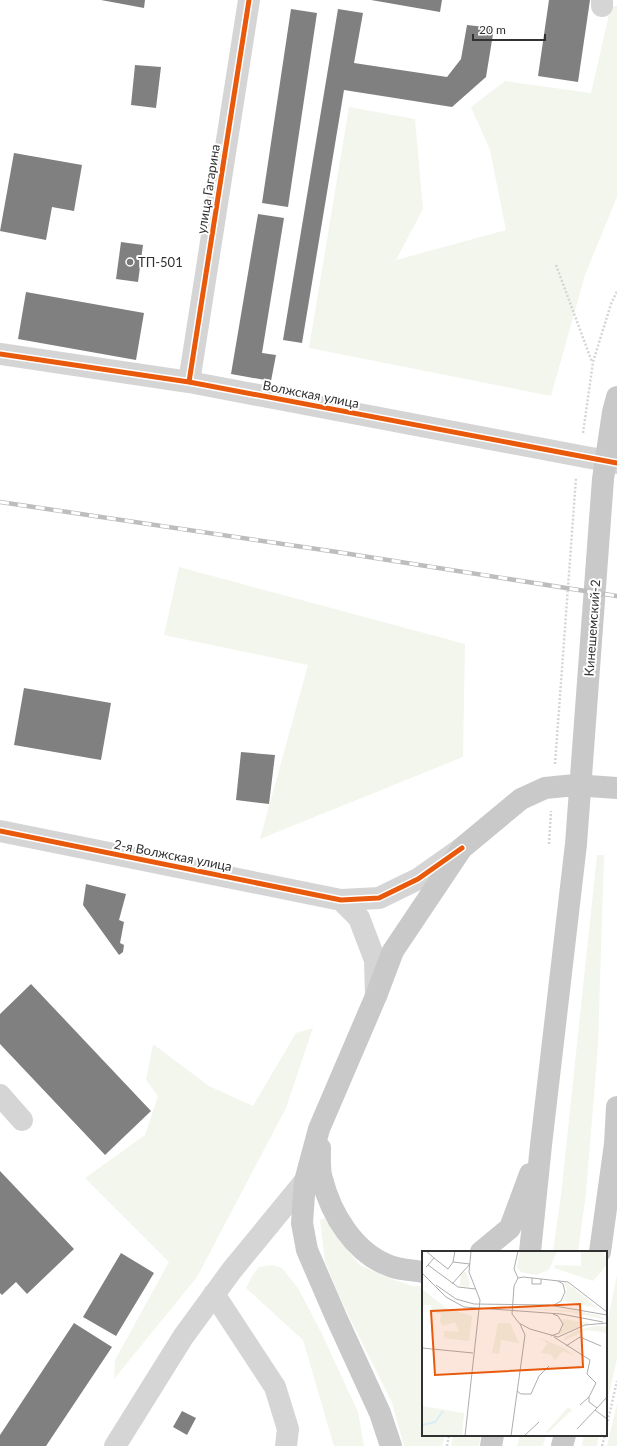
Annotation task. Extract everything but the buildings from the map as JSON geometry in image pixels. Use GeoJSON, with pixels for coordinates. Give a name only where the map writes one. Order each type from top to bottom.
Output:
{"type":"FeatureCollection","features":[{"type":"Feature","properties":{"kind":"main road","name":"Кинешемский-2"},"geometry":{"type":"LineString","coordinates":[[541,1145],[576,844],[603,479],[615,404]]}},
{"type":"Feature","properties":{"kind":"main road"},"geometry":{"type":"LineString","coordinates":[[391,1446],[380,1412],[336,1317],[308,1250],[302,1223],[305,1181],[319,1129],[376,996],[393,951],[462,848],[521,799],[545,788],[575,785],[617,788]]}},
{"type":"Feature","properties":{"kind":"main road"},"geometry":{"type":"LineString","coordinates":[[600,1251],[616,1153],[617,1107]]}},
{"type":"Feature","properties":{"kind":"main road"},"geometry":{"type":"LineString","coordinates":[[319,1129],[321,1177],[329,1199],[346,1230],[365,1252],[390,1266],[422,1272]]}},
{"type":"Feature","properties":{"kind":"main road"},"geometry":{"type":"LineString","coordinates":[[482,1251],[510,1228],[541,1145]]}},
{"type":"Feature","properties":{"kind":"main road"},"geometry":{"type":"LineString","coordinates":[[530,1251],[541,1145]]}},
{"type":"Feature","properties":{"kind":"main road"},"geometry":{"type":"LineString","coordinates":[[491,1446],[493,1436]]}},
{"type":"Feature","properties":{"kind":"main road"},"geometry":{"type":"LineString","coordinates":[[562,1446],[565,1436]]}},
{"type":"Feature","properties":{"kind":"street","name":"улица Гагарина"},"geometry":{"type":"LineString","coordinates":[[189,382],[249,0]]}},
{"type":"Feature","properties":{"kind":"street","name":"Волжская улица"},"geometry":{"type":"LineString","coordinates":[[0,354],[189,382],[617,463]]}},
{"type":"Feature","properties":{"kind":"street","name":"2-я Волжская улица"},"geometry":{"type":"LineString","coordinates":[[0,831],[341,900],[378,898],[418,879],[462,848]]}},
{"type":"Feature","properties":{"kind":"street"},"geometry":{"type":"LineString","coordinates":[[341,900],[359,918],[375,960],[376,996]]}},
{"type":"Feature","properties":{"kind":"street"},"geometry":{"type":"LineString","coordinates":[[0,1095],[22,1120]]}},
{"type":"Feature","properties":{"kind":"street"},"geometry":{"type":"LineString","coordinates":[[116,1446],[183,1337],[232,1270],[305,1181]]}},
{"type":"Feature","properties":{"kind":"street"},"geometry":{"type":"LineString","coordinates":[[214,1294],[275,1387],[288,1429],[286,1446]]}},
{"type":"Feature","properties":{"kind":"path"},"geometry":{"type":"LineString","coordinates":[[556,265],[593,362]]}},
{"type":"Feature","properties":{"kind":"path"},"geometry":{"type":"LineString","coordinates":[[582,437],[593,362],[610,304],[617,291]]}},
{"type":"Feature","properties":{"kind":"path"},"geometry":{"type":"LineString","coordinates":[[555,766],[577,474]]}},
{"type":"Feature","properties":{"kind":"path"},"geometry":{"type":"LineString","coordinates":[[549,844],[552,805]]}},
{"type":"Feature","properties":{"kind":"path"},"geometry":{"type":"LineString","coordinates":[[607,1425],[617,1381]]}},
{"type":"Feature","properties":{"kind":"path"},"geometry":{"type":"LineString","coordinates":[[447,1446],[449,1436]]}},
{"type":"Feature","properties":{"kind":"path"},"geometry":{"type":"LineString","coordinates":[[602,1446],[604,1436]]}},
{"type":"Feature","properties":{"kind":"shaded area"},"geometry":{"type":"Polygon","coordinates":[[[611,6],[617,6],[617,197],[585,275],[551,396],[309,348],[349,107],[415,119],[423,209],[396,260],[506,230],[490,150],[471,107],[505,81],[591,93],[611,6]]]}},
{"type":"Feature","properties":{"kind":"shaded area"},"geometry":{"type":"Polygon","coordinates":[[[179,567],[465,644],[463,757],[260,839],[308,665],[164,635],[179,567]]]}},
{"type":"Feature","properties":{"kind":"shaded area"},"geometry":{"type":"Polygon","coordinates":[[[597,855],[604,855],[598,1046],[586,1193],[578,1251],[553,1251],[561,1195],[597,855]]]}},
{"type":"Feature","properties":{"kind":"shaded area"},"geometry":{"type":"Polygon","coordinates":[[[313,1028],[286,1108],[197,1277],[114,1379],[115,1360],[169,1262],[85,1178],[145,1135],[158,1096],[146,1080],[153,1044],[209,1086],[253,1106],[296,1033],[313,1028]]]}},
{"type":"Feature","properties":{"kind":"shaded area"},"geometry":{"type":"Polygon","coordinates":[[[325,1218],[342,1244],[360,1265],[386,1277],[412,1286],[422,1286],[422,1436],[445,1436],[442,1446],[404,1446],[392,1403],[340,1298],[325,1261],[320,1220],[325,1218]]]}},
{"type":"Feature","properties":{"kind":"shaded area"},"geometry":{"type":"Polygon","coordinates":[[[272,1265],[282,1268],[298,1288],[322,1334],[358,1412],[364,1446],[334,1446],[303,1340],[246,1288],[252,1276],[259,1267],[272,1265]]]}},
{"type":"Feature","properties":{"kind":"shaded area"},"geometry":{"type":"Polygon","coordinates":[[[617,1275],[617,1359],[607,1403],[607,1324],[617,1275]]]}},
{"type":"Feature","properties":{"kind":"shaded area"},"geometry":{"type":"Polygon","coordinates":[[[617,1404],[617,1446],[607,1446],[617,1404]]]}},
{"type":"Feature","properties":{"kind":"shaded area"},"geometry":{"type":"Polygon","coordinates":[[[453,1436],[481,1436],[479,1446],[451,1446],[453,1436]]]}},
{"type":"Feature","properties":{"kind":"shaded area"},"geometry":{"type":"Polygon","coordinates":[[[520,1436],[546,1436],[543,1446],[517,1446],[520,1436]]]}},
{"type":"Feature","properties":{"kind":"shaded area"},"geometry":{"type":"Polygon","coordinates":[[[584,1436],[599,1436],[597,1446],[582,1446],[584,1436]]]}},
{"type":"Feature","properties":{"kind":"railway"},"geometry":{"type":"LineString","coordinates":[[0,502],[337,552],[617,596]]}},
{"type":"Feature","properties":{"kind":"cycle path"},"geometry":{"type":"LineString","coordinates":[[189,382],[249,0]]}},
{"type":"Feature","properties":{"kind":"cycle path"},"geometry":{"type":"LineString","coordinates":[[0,354],[189,382],[617,463]]}},
{"type":"Feature","properties":{"kind":"cycle path"},"geometry":{"type":"LineString","coordinates":[[0,831],[341,900],[379,898],[418,879],[462,848]]}},
{"type":"Feature","properties":{"kind":"place","name":"ТП-501"},"geometry":{"type":"Point","coordinates":[130,262]}}]}
